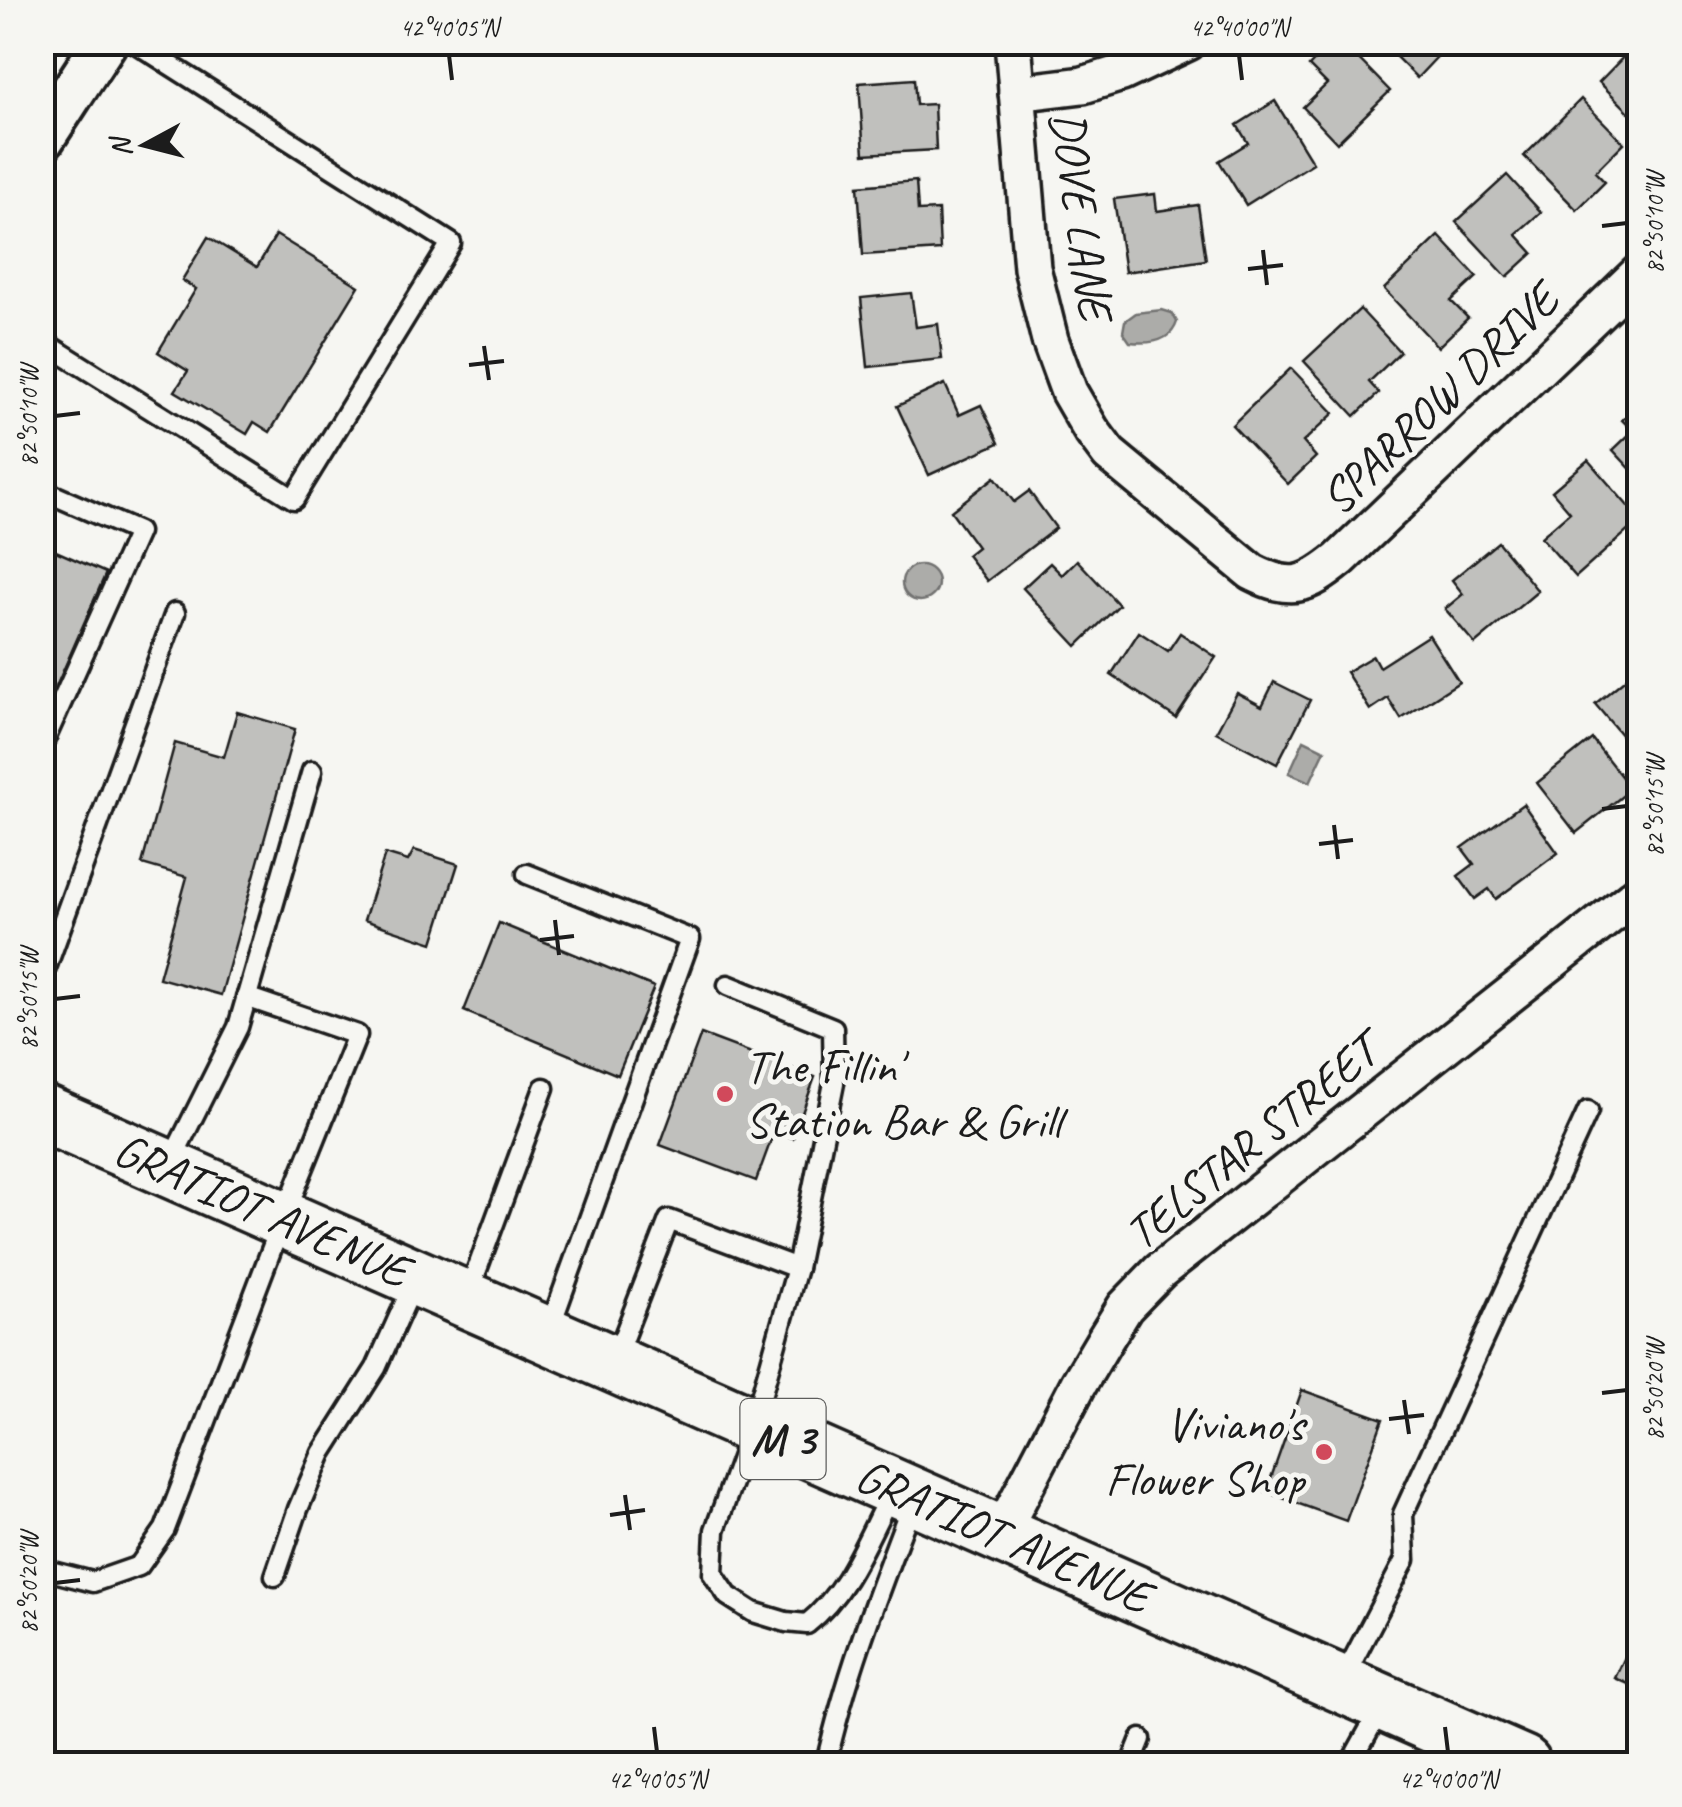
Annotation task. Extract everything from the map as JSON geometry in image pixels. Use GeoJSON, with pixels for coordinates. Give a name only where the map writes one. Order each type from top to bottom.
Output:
{"type":"FeatureCollection","features":[{"type":"Feature","properties":{"kind":"main road","name":"GRATIOT AVENUE"},"geometry":{"type":"LineString","coordinates":[[42,1113],[1523,1764]]}},
{"type":"Feature","properties":{"kind":"street"},"geometry":{"type":"LineString","coordinates":[[42,140],[105,42]]}},
{"type":"Feature","properties":{"kind":"street","name":"DOVE LANE"},"geometry":{"type":"LineString","coordinates":[[1013,42],[1032,268],[1050,340],[1069,392],[1109,454],[1252,572],[1272,582],[1297,585]]}},
{"type":"Feature","properties":{"kind":"street"},"geometry":{"type":"LineString","coordinates":[[1017,93],[1083,85],[1122,73],[1188,42]]}},
{"type":"Feature","properties":{"kind":"street","name":"SPARROW DRIVE"},"geometry":{"type":"LineString","coordinates":[[1297,585],[1317,578],[1340,559],[1640,272]]}},
{"type":"Feature","properties":{"kind":"street","name":"TELSTAR STREET"},"geometry":{"type":"LineString","coordinates":[[1001,1533],[1104,1341],[1125,1308],[1160,1271],[1625,926],[1640,892]]}},
{"type":"Feature","properties":{"kind":"lane"},"geometry":{"type":"LineString","coordinates":[[42,341],[294,499],[451,242],[134,42]]}},
{"type":"Feature","properties":{"kind":"lane"},"geometry":{"type":"LineString","coordinates":[[42,490],[138,532],[42,746]]}},
{"type":"Feature","properties":{"kind":"lane"},"geometry":{"type":"LineString","coordinates":[[42,979],[175,613]]}},
{"type":"Feature","properties":{"kind":"lane"},"geometry":{"type":"LineString","coordinates":[[167,1168],[238,1027],[312,771]]}},
{"type":"Feature","properties":{"kind":"lane"},"geometry":{"type":"LineString","coordinates":[[527,874],[690,939],[547,1335]]}},
{"type":"Feature","properties":{"kind":"lane"},"geometry":{"type":"LineString","coordinates":[[728,985],[832,1028],[834,1083],[797,1268],[753,1426],[716,1530],[714,1574],[728,1596],[754,1612],[807,1624],[823,1612],[904,1492]]}},
{"type":"Feature","properties":{"kind":"lane"},"geometry":{"type":"LineString","coordinates":[[42,1569],[93,1582],[139,1566],[166,1528],[358,1034],[246,997]]}},
{"type":"Feature","properties":{"kind":"lane"},"geometry":{"type":"LineString","coordinates":[[466,1299],[544,1088]]}},
{"type":"Feature","properties":{"kind":"lane"},"geometry":{"type":"LineString","coordinates":[[1350,1764],[1362,1693],[1405,1560],[1403,1514],[1588,1111]]}},
{"type":"Feature","properties":{"kind":"lane"},"geometry":{"type":"LineString","coordinates":[[613,1364],[669,1220],[797,1268]]}},
{"type":"Feature","properties":{"kind":"lane"},"geometry":{"type":"LineString","coordinates":[[276,1576],[298,1508],[322,1454],[376,1368],[416,1278]]}},
{"type":"Feature","properties":{"kind":"lane"},"geometry":{"type":"LineString","coordinates":[[826,1764],[904,1492]]}},
{"type":"Feature","properties":{"kind":"lane"},"geometry":{"type":"LineString","coordinates":[[1130,1764],[1141,1739]]}},
{"type":"Feature","properties":{"kind":"shaded area"},"geometry":{"type":"Polygon","coordinates":[[[1136,313],[1172,313],[1177,322],[1170,334],[1152,342],[1130,342],[1123,332],[1125,321],[1136,313]]]}},
{"type":"Feature","properties":{"kind":"shaded area"},"geometry":{"type":"Polygon","coordinates":[[[920,565],[933,570],[938,583],[933,596],[920,601],[907,596],[902,583],[907,570],[920,565]]]}},
{"type":"Feature","properties":{"kind":"shaded area"},"geometry":{"type":"Polygon","coordinates":[[[1304,740],[1325,750],[1310,782],[1289,773],[1304,740]]]}},
{"type":"Feature","properties":{"kind":"building"},"geometry":{"type":"Polygon","coordinates":[[[863,42],[925,42],[925,45],[863,51],[863,42]]]}},
{"type":"Feature","properties":{"kind":"building"},"geometry":{"type":"Polygon","coordinates":[[[1332,42],[1342,42],[1390,91],[1337,143],[1303,107],[1327,84],[1309,66],[1332,42]]]}},
{"type":"Feature","properties":{"kind":"building"},"geometry":{"type":"Polygon","coordinates":[[[1381,42],[1451,42],[1417,78],[1381,42]]]}},
{"type":"Feature","properties":{"kind":"building"},"geometry":{"type":"Polygon","coordinates":[[[1640,42],[1640,123],[1599,82],[1640,42]]]}},
{"type":"Feature","properties":{"kind":"building"},"geometry":{"type":"Polygon","coordinates":[[[914,79],[916,105],[934,104],[936,150],[864,154],[859,83],[914,79]]]}},
{"type":"Feature","properties":{"kind":"building"},"geometry":{"type":"Polygon","coordinates":[[[1581,99],[1624,143],[1595,172],[1605,182],[1577,210],[1524,156],[1581,99]]]}},
{"type":"Feature","properties":{"kind":"building"},"geometry":{"type":"Polygon","coordinates":[[[1275,101],[1313,163],[1246,205],[1219,161],[1248,143],[1237,125],[1275,101]]]}},
{"type":"Feature","properties":{"kind":"building"},"geometry":{"type":"Polygon","coordinates":[[[1507,175],[1541,212],[1516,234],[1533,253],[1507,277],[1456,222],[1507,175]]]}},
{"type":"Feature","properties":{"kind":"building"},"geometry":{"type":"Polygon","coordinates":[[[916,181],[918,211],[938,210],[940,250],[863,255],[858,186],[916,181]]]}},
{"type":"Feature","properties":{"kind":"building"},"geometry":{"type":"Polygon","coordinates":[[[1155,194],[1157,211],[1198,205],[1206,260],[1125,272],[1114,199],[1155,194]]]}},
{"type":"Feature","properties":{"kind":"building"},"geometry":{"type":"Polygon","coordinates":[[[276,235],[359,286],[270,432],[254,422],[247,434],[175,391],[188,371],[158,352],[196,289],[182,280],[208,237],[257,267],[276,235]]]}},
{"type":"Feature","properties":{"kind":"building"},"geometry":{"type":"Polygon","coordinates":[[[1439,236],[1477,277],[1451,301],[1468,318],[1438,347],[1384,289],[1439,236]]]}},
{"type":"Feature","properties":{"kind":"building"},"geometry":{"type":"Polygon","coordinates":[[[911,293],[916,327],[938,324],[942,359],[868,367],[861,298],[911,293]]]}},
{"type":"Feature","properties":{"kind":"building"},"geometry":{"type":"Polygon","coordinates":[[[1360,309],[1400,352],[1369,382],[1379,393],[1355,416],[1304,361],[1360,309]]]}},
{"type":"Feature","properties":{"kind":"building"},"geometry":{"type":"Polygon","coordinates":[[[1291,368],[1334,413],[1303,442],[1316,457],[1288,484],[1232,425],[1291,368]]]}},
{"type":"Feature","properties":{"kind":"building"},"geometry":{"type":"Polygon","coordinates":[[[945,384],[959,415],[981,405],[999,443],[929,475],[897,406],[945,384]]]}},
{"type":"Feature","properties":{"kind":"building"},"geometry":{"type":"Polygon","coordinates":[[[1640,403],[1640,479],[1613,450],[1633,431],[1622,420],[1640,403]]]}},
{"type":"Feature","properties":{"kind":"building"},"geometry":{"type":"Polygon","coordinates":[[[1588,460],[1640,520],[1576,577],[1541,537],[1570,512],[1552,491],[1588,460]]]}},
{"type":"Feature","properties":{"kind":"building"},"geometry":{"type":"Polygon","coordinates":[[[995,477],[1014,502],[1029,491],[1056,528],[987,581],[967,555],[977,547],[951,511],[995,477]]]}},
{"type":"Feature","properties":{"kind":"building"},"geometry":{"type":"Polygon","coordinates":[[[42,511],[53,516],[42,540],[42,511]]]}},
{"type":"Feature","properties":{"kind":"building"},"geometry":{"type":"Polygon","coordinates":[[[1498,542],[1538,591],[1475,644],[1445,609],[1463,594],[1452,580],[1498,542]]]}},
{"type":"Feature","properties":{"kind":"building"},"geometry":{"type":"Polygon","coordinates":[[[42,545],[106,573],[42,719],[42,545]]]}},
{"type":"Feature","properties":{"kind":"building"},"geometry":{"type":"Polygon","coordinates":[[[1077,560],[1119,605],[1077,646],[1023,588],[1050,563],[1062,575],[1077,560]]]}},
{"type":"Feature","properties":{"kind":"building"},"geometry":{"type":"Polygon","coordinates":[[[1139,632],[1168,651],[1180,633],[1216,657],[1176,718],[1111,675],[1139,632]]]}},
{"type":"Feature","properties":{"kind":"building"},"geometry":{"type":"Polygon","coordinates":[[[1429,635],[1459,682],[1401,719],[1388,698],[1370,710],[1346,672],[1373,656],[1379,667],[1429,635]]]}},
{"type":"Feature","properties":{"kind":"building"},"geometry":{"type":"Polygon","coordinates":[[[1635,671],[1640,677],[1640,757],[1595,704],[1635,671]]]}},
{"type":"Feature","properties":{"kind":"building"},"geometry":{"type":"Polygon","coordinates":[[[1274,682],[1310,700],[1277,764],[1216,732],[1237,693],[1262,706],[1274,682]]]}},
{"type":"Feature","properties":{"kind":"building"},"geometry":{"type":"Polygon","coordinates":[[[237,712],[295,729],[221,995],[159,978],[187,877],[142,864],[175,743],[224,757],[237,712]]]}},
{"type":"Feature","properties":{"kind":"building"},"geometry":{"type":"Polygon","coordinates":[[[1592,739],[1631,789],[1576,833],[1537,783],[1592,739]]]}},
{"type":"Feature","properties":{"kind":"building"},"geometry":{"type":"Polygon","coordinates":[[[1523,804],[1558,853],[1496,899],[1489,889],[1475,899],[1458,876],[1474,864],[1462,848],[1523,804]]]}},
{"type":"Feature","properties":{"kind":"building"},"geometry":{"type":"Polygon","coordinates":[[[414,850],[458,864],[433,943],[364,920],[385,854],[408,861],[414,850]]]}},
{"type":"Feature","properties":{"kind":"building"},"geometry":{"type":"Polygon","coordinates":[[[499,923],[654,987],[618,1075],[464,1011],[499,923]]]}},
{"type":"Feature","properties":{"kind":"building"},"geometry":{"type":"Polygon","coordinates":[[[701,1034],[815,1077],[793,1138],[774,1132],[756,1181],[660,1145],[701,1034]]]}},
{"type":"Feature","properties":{"kind":"building"},"geometry":{"type":"Polygon","coordinates":[[[1302,1390],[1383,1419],[1346,1521],[1266,1492],[1302,1390]]]}},
{"type":"Feature","properties":{"kind":"building"},"geometry":{"type":"Polygon","coordinates":[[[1640,1625],[1640,1689],[1615,1678],[1640,1625]]]}},
{"type":"Feature","properties":{"kind":"place","name":"The Fillin' Station Bar & Grill"},"geometry":{"type":"Point","coordinates":[725,1094]}},
{"type":"Feature","properties":{"kind":"place","name":"Viviano's Flower Shop"},"geometry":{"type":"Point","coordinates":[1324,1452]}}]}
